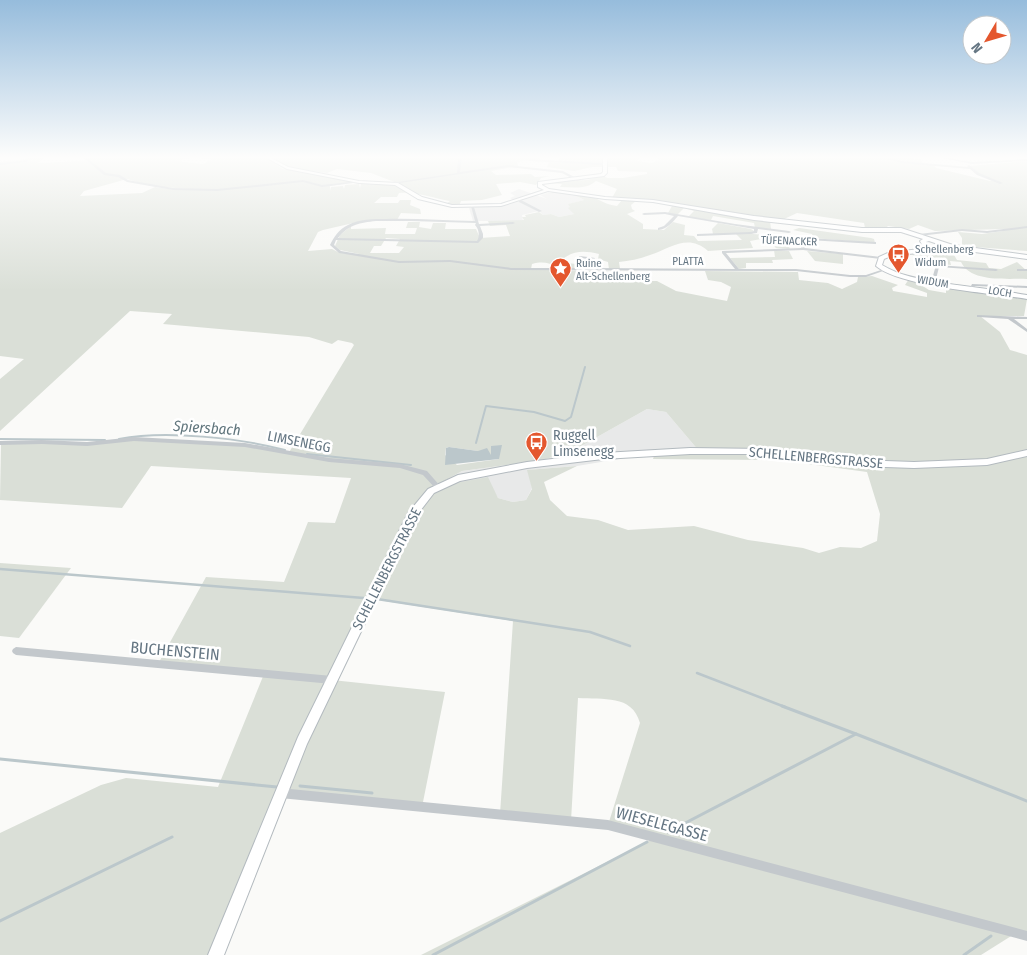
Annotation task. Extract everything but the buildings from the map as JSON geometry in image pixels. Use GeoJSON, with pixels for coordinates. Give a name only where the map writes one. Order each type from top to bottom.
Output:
{"type":"FeatureCollection","features":[{"type":"Feature","properties":{"kind":"street"},"geometry":{"type":"LineString","coordinates":[[434,203],[472,207],[507,203]]}},
{"type":"Feature","properties":{"kind":"street"},"geometry":{"type":"LineString","coordinates":[[523,203],[540,211]]}},
{"type":"Feature","properties":{"kind":"street"},"geometry":{"type":"LineString","coordinates":[[658,203],[754,218],[862,230],[897,230],[919,235],[956,248],[1027,257]]}},
{"type":"Feature","properties":{"kind":"street"},"geometry":{"type":"LineString","coordinates":[[665,213],[671,204]]}},
{"type":"Feature","properties":{"kind":"street"},"geometry":{"type":"LineString","coordinates":[[336,239],[474,242],[481,238],[472,207]]}},
{"type":"Feature","properties":{"kind":"street"},"geometry":{"type":"LineString","coordinates":[[650,219],[644,214],[665,213],[789,232]]}},
{"type":"Feature","properties":{"kind":"street"},"geometry":{"type":"LineString","coordinates":[[659,229],[665,228],[676,216]]}},
{"type":"Feature","properties":{"kind":"street"},"geometry":{"type":"LineString","coordinates":[[336,239],[346,227],[361,223],[513,223]]}},
{"type":"Feature","properties":{"kind":"street"},"geometry":{"type":"LineString","coordinates":[[919,235],[962,230],[987,232],[1027,227]]}},
{"type":"Feature","properties":{"kind":"street"},"geometry":{"type":"LineString","coordinates":[[698,235],[750,233],[756,232],[756,228]]}},
{"type":"Feature","properties":{"kind":"street","name":"PLATTA"},"geometry":{"type":"LineString","coordinates":[[336,239],[332,245],[336,250],[372,257],[407,263],[457,262],[511,269],[805,270],[844,276],[866,276],[884,270]]}},
{"type":"Feature","properties":{"kind":"street"},"geometry":{"type":"LineString","coordinates":[[803,249],[802,241],[808,239],[874,243]]}},
{"type":"Feature","properties":{"kind":"street","name":"WIDUM"},"geometry":{"type":"LineString","coordinates":[[881,258],[895,253],[924,251],[927,248],[923,241],[930,239]]}},
{"type":"Feature","properties":{"kind":"street","name":"TÜFENACKER"},"geometry":{"type":"LineString","coordinates":[[738,270],[723,252],[803,249],[881,258]]}},
{"type":"Feature","properties":{"kind":"street"},"geometry":{"type":"LineString","coordinates":[[580,257],[594,259],[592,270]]}},
{"type":"Feature","properties":{"kind":"street"},"geometry":{"type":"LineString","coordinates":[[881,258],[879,266],[884,270]]}},
{"type":"Feature","properties":{"kind":"street"},"geometry":{"type":"LineString","coordinates":[[933,283],[937,266],[996,270]]}},
{"type":"Feature","properties":{"kind":"street","name":"WIDUM"},"geometry":{"type":"LineString","coordinates":[[884,270],[933,283],[972,288]]}},
{"type":"Feature","properties":{"kind":"street"},"geometry":{"type":"LineString","coordinates":[[1018,270],[1027,270]]}},
{"type":"Feature","properties":{"kind":"street"},"geometry":{"type":"LineString","coordinates":[[972,288],[974,285],[1027,287]]}},
{"type":"Feature","properties":{"kind":"street","name":"LOCH"},"geometry":{"type":"LineString","coordinates":[[972,288],[1027,297]]}},
{"type":"Feature","properties":{"kind":"street"},"geometry":{"type":"LineString","coordinates":[[979,316],[1027,318]]}},
{"type":"Feature","properties":{"kind":"street"},"geometry":{"type":"LineString","coordinates":[[1008,316],[1027,331]]}},
{"type":"Feature","properties":{"kind":"street","name":"LIMSENEGG"},"geometry":{"type":"LineString","coordinates":[[0,443],[87,444],[134,439],[245,445],[329,460],[400,466],[425,473],[438,487]]}},
{"type":"Feature","properties":{"kind":"street","name":"SCHELLENBERGSTRASSE"},"geometry":{"type":"LineString","coordinates":[[216,955],[302,741],[413,513],[422,501],[438,487],[458,478],[481,473],[557,461],[633,453],[774,452],[856,463],[905,465],[987,462],[1027,453]]}},
{"type":"Feature","properties":{"kind":"street","name":"BUCHENSTEIN"},"geometry":{"type":"LineString","coordinates":[[16,651],[332,680]]}},
{"type":"Feature","properties":{"kind":"street","name":"WIESELEGASSE"},"geometry":{"type":"LineString","coordinates":[[280,793],[608,825],[1027,936]]}},
{"type":"Feature","properties":{"kind":"shaded area"},"geometry":{"type":"Polygon","coordinates":[[[0,203],[410,203],[410,205],[420,209],[421,214],[401,213],[397,220],[362,221],[323,230],[318,232],[308,251],[332,249],[340,253],[359,254],[340,250],[335,246],[340,235],[351,226],[351,229],[386,228],[385,234],[415,234],[417,228],[406,228],[408,222],[420,222],[419,227],[431,229],[433,223],[446,223],[445,229],[476,229],[480,238],[510,236],[506,225],[490,226],[488,221],[524,220],[522,217],[526,217],[525,215],[539,212],[543,215],[551,214],[559,217],[574,214],[568,208],[570,207],[568,204],[574,203],[604,203],[617,206],[620,203],[634,203],[631,205],[635,211],[627,214],[643,224],[643,229],[664,230],[673,222],[685,225],[684,235],[694,236],[698,241],[742,240],[736,234],[713,234],[712,229],[718,223],[751,229],[754,231],[751,232],[753,234],[784,236],[790,249],[776,248],[766,238],[750,241],[753,248],[708,251],[693,243],[686,243],[672,246],[642,258],[619,262],[620,269],[609,269],[608,262],[598,259],[599,254],[582,252],[572,254],[559,262],[576,264],[578,259],[592,260],[591,269],[565,269],[543,263],[532,264],[531,269],[613,272],[617,280],[646,278],[648,281],[657,281],[676,291],[727,301],[731,287],[721,282],[708,280],[705,271],[798,272],[799,280],[828,283],[842,289],[857,282],[858,277],[872,276],[898,285],[892,288],[893,291],[927,297],[927,293],[905,285],[909,279],[920,282],[921,285],[929,290],[946,293],[946,287],[1027,299],[1024,316],[980,316],[1000,332],[1010,350],[1027,355],[1027,936],[1016,933],[981,955],[421,955],[655,838],[608,825],[640,723],[636,714],[623,703],[606,699],[578,698],[571,821],[500,814],[513,621],[372,599],[332,680],[445,692],[422,807],[281,793],[216,955],[0,955],[0,833],[101,785],[126,778],[218,787],[264,674],[158,664],[206,577],[284,582],[308,522],[335,523],[351,478],[151,466],[122,508],[0,500],[1,443],[87,444],[134,439],[259,447],[288,454],[354,345],[338,340],[332,344],[309,337],[163,324],[172,314],[130,311],[0,431],[0,379],[24,359],[0,356],[0,203]],[[386,238],[381,246],[374,246],[370,253],[399,253],[404,247],[396,246],[400,239],[386,238]],[[647,409],[574,450],[543,460],[462,471],[439,486],[488,477],[498,498],[513,502],[526,500],[532,489],[527,470],[577,466],[544,482],[550,500],[567,516],[598,520],[628,530],[694,526],[748,540],[803,548],[819,553],[840,547],[861,548],[877,541],[880,514],[867,472],[779,460],[653,459],[655,453],[699,451],[666,412],[647,409]],[[449,447],[446,448],[445,455],[457,465],[499,459],[478,451],[449,447]]]}},
{"type":"Feature","properties":{"kind":"shaded area"},"geometry":{"type":"Polygon","coordinates":[[[448,203],[460,203],[459,206],[446,204],[448,203]]]}},
{"type":"Feature","properties":{"kind":"shaded area"},"geometry":{"type":"Polygon","coordinates":[[[512,203],[574,203],[569,204],[574,214],[559,217],[551,214],[543,215],[539,211],[522,215],[523,221],[473,221],[469,208],[512,203]]]}},
{"type":"Feature","properties":{"kind":"shaded area"},"geometry":{"type":"Polygon","coordinates":[[[669,203],[1027,203],[1027,251],[962,246],[962,238],[958,232],[982,234],[1003,231],[1003,229],[935,231],[918,225],[909,229],[888,226],[886,228],[865,228],[864,223],[797,213],[782,220],[669,203]]]}},
{"type":"Feature","properties":{"kind":"shaded area"},"geometry":{"type":"Polygon","coordinates":[[[672,206],[770,221],[771,229],[755,228],[754,223],[713,216],[711,220],[688,217],[694,211],[684,208],[677,215],[668,213],[672,206]]]}},
{"type":"Feature","properties":{"kind":"shaded area"},"geometry":{"type":"Polygon","coordinates":[[[799,228],[871,238],[874,239],[875,243],[813,238],[812,234],[793,230],[799,228]]]}},
{"type":"Feature","properties":{"kind":"shaded area"},"geometry":{"type":"Polygon","coordinates":[[[774,250],[789,251],[793,259],[772,260],[773,263],[746,263],[746,268],[739,269],[730,258],[775,257],[774,250]]]}},
{"type":"Feature","properties":{"kind":"shaded area"},"geometry":{"type":"Polygon","coordinates":[[[807,251],[843,254],[843,264],[815,261],[807,251]]]}},
{"type":"Feature","properties":{"kind":"shaded area"},"geometry":{"type":"Polygon","coordinates":[[[927,252],[954,255],[957,260],[986,263],[989,268],[1001,269],[1017,262],[1027,271],[1027,279],[990,278],[973,273],[966,269],[961,262],[950,261],[951,265],[933,263],[932,259],[907,254],[927,252]]]}},
{"type":"Feature","properties":{"kind":"shaded area"},"geometry":{"type":"Polygon","coordinates":[[[647,409],[666,412],[699,451],[655,453],[577,466],[528,470],[532,488],[526,500],[513,502],[498,498],[491,486],[458,484],[438,487],[444,481],[462,471],[543,460],[574,450],[647,409]]]}},
{"type":"Feature","properties":{"kind":"shaded area"},"geometry":{"type":"Polygon","coordinates":[[[502,445],[499,459],[445,465],[446,448],[478,451],[487,448],[491,455],[491,446],[502,445]]]}},
{"type":"Feature","properties":{"kind":"shaded area"},"geometry":{"type":"Polygon","coordinates":[[[0,563],[71,568],[19,638],[0,636],[0,563]]]}},
{"type":"Feature","properties":{"kind":"waterway"},"geometry":{"type":"LineString","coordinates":[[476,443],[486,406],[534,412],[565,421],[571,417],[585,367]]}},
{"type":"Feature","properties":{"kind":"waterway","name":"Spiersbach"},"geometry":{"type":"LineString","coordinates":[[119,439],[138,436],[180,435],[225,439],[285,450]]}},
{"type":"Feature","properties":{"kind":"waterway","name":"Spiersbach"},"geometry":{"type":"LineString","coordinates":[[0,439],[105,440]]}},
{"type":"Feature","properties":{"kind":"waterway","name":"Spiersbach"},"geometry":{"type":"LineString","coordinates":[[307,454],[411,465]]}},
{"type":"Feature","properties":{"kind":"waterway"},"geometry":{"type":"LineString","coordinates":[[0,569],[364,598]]}},
{"type":"Feature","properties":{"kind":"waterway"},"geometry":{"type":"LineString","coordinates":[[377,599],[590,632],[630,646]]}},
{"type":"Feature","properties":{"kind":"waterway"},"geometry":{"type":"LineString","coordinates":[[697,673],[785,707]]}},
{"type":"Feature","properties":{"kind":"waterway"},"geometry":{"type":"LineString","coordinates":[[782,706],[856,734]]}},
{"type":"Feature","properties":{"kind":"waterway"},"geometry":{"type":"LineString","coordinates":[[668,832],[856,734]]}},
{"type":"Feature","properties":{"kind":"waterway"},"geometry":{"type":"LineString","coordinates":[[856,734],[1027,801]]}},
{"type":"Feature","properties":{"kind":"waterway"},"geometry":{"type":"LineString","coordinates":[[0,759],[277,787]]}},
{"type":"Feature","properties":{"kind":"waterway"},"geometry":{"type":"LineString","coordinates":[[300,786],[372,793]]}},
{"type":"Feature","properties":{"kind":"waterway"},"geometry":{"type":"LineString","coordinates":[[0,921],[172,837]]}},
{"type":"Feature","properties":{"kind":"waterway"},"geometry":{"type":"LineString","coordinates":[[433,955],[647,842]]}},
{"type":"Feature","properties":{"kind":"waterway"},"geometry":{"type":"LineString","coordinates":[[964,955],[991,936]]}},
{"type":"Feature","properties":{"kind":"place","name":"Schellenberg Widum"},"geometry":{"type":"Point","coordinates":[899,274]}},
{"type":"Feature","properties":{"kind":"place","name":"Ruine Alt-Schellenberg"},"geometry":{"type":"Point","coordinates":[560,288]}},
{"type":"Feature","properties":{"kind":"place","name":"Ruggell Limsenegg"},"geometry":{"type":"Point","coordinates":[537,462]}}]}
